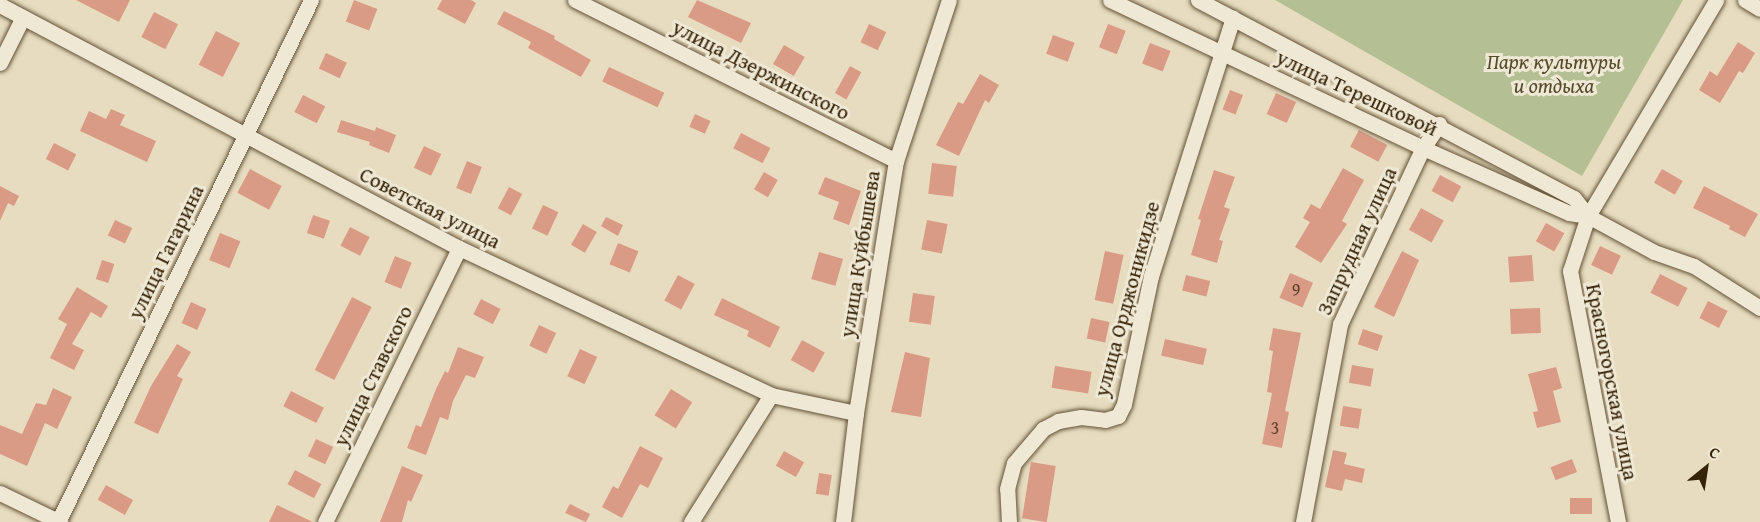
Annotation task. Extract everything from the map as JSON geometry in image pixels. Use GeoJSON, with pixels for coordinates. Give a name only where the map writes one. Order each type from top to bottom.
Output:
{"type":"FeatureCollection","features":[{"type":"Feature","properties":{"kind":"street","name":"улица Гагарина"},"geometry":{"type":"LineString","coordinates":[[59,522],[311,0]]}},
{"type":"Feature","properties":{"kind":"street","name":"улица Дзержинского"},"geometry":{"type":"LineString","coordinates":[[575,0],[896,160]]}},
{"type":"Feature","properties":{"kind":"street","name":"улица Куйбышева"},"geometry":{"type":"LineString","coordinates":[[843,522],[856,413],[896,160],[949,0]]}},
{"type":"Feature","properties":{"kind":"street","name":"улица Терешковой"},"geometry":{"type":"LineString","coordinates":[[1110,0],[1423,148],[1569,213],[1588,216],[1654,252],[1694,266],[1760,308]]}},
{"type":"Feature","properties":{"kind":"street","name":"улица Терешковой"},"geometry":{"type":"LineString","coordinates":[[1198,0],[1439,124],[1575,198],[1588,216]]}},
{"type":"Feature","properties":{"kind":"street","name":"Красногорская улица"},"geometry":{"type":"LineString","coordinates":[[1618,522],[1570,271],[1588,216],[1716,0]]}},
{"type":"Feature","properties":{"kind":"street"},"geometry":{"type":"LineString","coordinates":[[1745,0],[1760,9]]}},
{"type":"Feature","properties":{"kind":"street","name":"Советская улица"},"geometry":{"type":"LineString","coordinates":[[0,5],[459,248],[771,395],[856,413]]}},
{"type":"Feature","properties":{"kind":"street"},"geometry":{"type":"LineString","coordinates":[[0,63],[23,17]]}},
{"type":"Feature","properties":{"kind":"street","name":"улица Орджоникидзе"},"geometry":{"type":"LineString","coordinates":[[1009,522],[1007,489],[1014,463],[1043,429],[1058,421],[1081,417],[1105,420],[1118,416],[1124,404],[1151,276],[1233,18]]}},
{"type":"Feature","properties":{"kind":"street","name":"Запрудная улица"},"geometry":{"type":"LineString","coordinates":[[1303,522],[1340,324],[1423,148],[1439,124]]}},
{"type":"Feature","properties":{"kind":"street","name":"улица Ставского"},"geometry":{"type":"LineString","coordinates":[[325,522],[459,248]]}},
{"type":"Feature","properties":{"kind":"street"},"geometry":{"type":"LineString","coordinates":[[691,522],[771,395]]}},
{"type":"Feature","properties":{"kind":"street"},"geometry":{"type":"LineString","coordinates":[[0,493],[59,522]]}},
{"type":"Feature","properties":{"kind":"green space","name":"Парк культуры и отдыха"},"geometry":{"type":"Polygon","coordinates":[[[1275,0],[1683,0],[1582,176],[1275,0]]]}},
{"type":"Feature","properties":{"kind":"building"},"geometry":{"type":"Polygon","coordinates":[[[76,0],[130,0],[119,22],[76,0]]]}},
{"type":"Feature","properties":{"kind":"building"},"geometry":{"type":"Polygon","coordinates":[[[354,0],[377,9],[369,30],[346,21],[354,0]]]}},
{"type":"Feature","properties":{"kind":"building"},"geometry":{"type":"Polygon","coordinates":[[[442,0],[471,0],[476,3],[465,24],[437,9],[442,0]]]}},
{"type":"Feature","properties":{"kind":"building"},"geometry":{"type":"Polygon","coordinates":[[[697,0],[751,23],[741,43],[688,17],[697,0]]]}},
{"type":"Feature","properties":{"kind":"building"},"geometry":{"type":"Polygon","coordinates":[[[504,11],[555,36],[554,39],[591,60],[581,77],[528,48],[531,42],[497,24],[504,11]]]}},
{"type":"Feature","properties":{"kind":"building"},"geometry":{"type":"Polygon","coordinates":[[[154,12],[178,24],[165,49],[141,37],[154,12]]]}},
{"type":"Feature","properties":{"kind":"building"},"geometry":{"type":"Polygon","coordinates":[[[869,24],[886,32],[878,50],[861,42],[869,24]]]}},
{"type":"Feature","properties":{"kind":"building"},"geometry":{"type":"Polygon","coordinates":[[[1108,24],[1126,31],[1117,54],[1099,47],[1108,24]]]}},
{"type":"Feature","properties":{"kind":"building"},"geometry":{"type":"Polygon","coordinates":[[[216,31],[240,43],[223,77],[199,65],[216,31]]]}},
{"type":"Feature","properties":{"kind":"building"},"geometry":{"type":"Polygon","coordinates":[[[1053,35],[1075,43],[1068,62],[1046,54],[1053,35]]]}},
{"type":"Feature","properties":{"kind":"building"},"geometry":{"type":"Polygon","coordinates":[[[1738,42],[1755,53],[1743,73],[1739,71],[1720,103],[1699,90],[1710,71],[1717,76],[1738,42]]]}},
{"type":"Feature","properties":{"kind":"building"},"geometry":{"type":"Polygon","coordinates":[[[1150,43],[1171,51],[1163,71],[1142,64],[1150,43]]]}},
{"type":"Feature","properties":{"kind":"building"},"geometry":{"type":"Polygon","coordinates":[[[784,45],[805,57],[794,76],[773,64],[784,45]]]}},
{"type":"Feature","properties":{"kind":"building"},"geometry":{"type":"Polygon","coordinates":[[[326,53],[347,63],[340,78],[319,68],[326,53]]]}},
{"type":"Feature","properties":{"kind":"building"},"geometry":{"type":"Polygon","coordinates":[[[850,66],[861,72],[846,99],[835,93],[850,66]]]}},
{"type":"Feature","properties":{"kind":"building"},"geometry":{"type":"Polygon","coordinates":[[[609,67],[664,93],[658,107],[602,82],[609,67]]]}},
{"type":"Feature","properties":{"kind":"building"},"geometry":{"type":"Polygon","coordinates":[[[980,74],[999,85],[989,103],[985,100],[959,156],[936,145],[958,102],[963,104],[980,74]]]}},
{"type":"Feature","properties":{"kind":"building"},"geometry":{"type":"Polygon","coordinates":[[[1230,90],[1243,95],[1236,115],[1222,110],[1230,90]]]}},
{"type":"Feature","properties":{"kind":"building"},"geometry":{"type":"Polygon","coordinates":[[[1276,93],[1296,102],[1287,123],[1267,114],[1276,93]]]}},
{"type":"Feature","properties":{"kind":"building"},"geometry":{"type":"Polygon","coordinates":[[[303,95],[325,106],[317,123],[294,112],[303,95]]]}},
{"type":"Feature","properties":{"kind":"building"},"geometry":{"type":"Polygon","coordinates":[[[111,109],[125,115],[120,125],[156,141],[147,162],[80,131],[89,111],[106,119],[111,109]]]}},
{"type":"Feature","properties":{"kind":"building"},"geometry":{"type":"Polygon","coordinates":[[[695,114],[711,121],[705,134],[689,127],[695,114]]]}},
{"type":"Feature","properties":{"kind":"building"},"geometry":{"type":"Polygon","coordinates":[[[341,120],[375,131],[376,127],[396,135],[389,153],[369,145],[370,142],[337,132],[341,120]]]}},
{"type":"Feature","properties":{"kind":"building"},"geometry":{"type":"Polygon","coordinates":[[[1359,130],[1387,145],[1378,162],[1350,147],[1359,130]]]}},
{"type":"Feature","properties":{"kind":"building"},"geometry":{"type":"Polygon","coordinates":[[[741,133],[770,148],[763,163],[733,148],[741,133]]]}},
{"type":"Feature","properties":{"kind":"building"},"geometry":{"type":"Polygon","coordinates":[[[54,143],[76,154],[68,170],[46,159],[54,143]]]}},
{"type":"Feature","properties":{"kind":"building"},"geometry":{"type":"Polygon","coordinates":[[[424,146],[441,154],[431,176],[414,168],[424,146]]]}},
{"type":"Feature","properties":{"kind":"building"},"geometry":{"type":"Polygon","coordinates":[[[467,161],[482,167],[471,194],[456,188],[467,161]]]}},
{"type":"Feature","properties":{"kind":"building"},"geometry":{"type":"Polygon","coordinates":[[[932,163],[957,166],[953,197],[928,194],[932,163]]]}},
{"type":"Feature","properties":{"kind":"building"},"geometry":{"type":"Polygon","coordinates":[[[1343,168],[1364,180],[1342,221],[1347,224],[1321,263],[1295,247],[1310,222],[1303,218],[1311,204],[1320,209],[1343,168]]]}},
{"type":"Feature","properties":{"kind":"building"},"geometry":{"type":"Polygon","coordinates":[[[250,169],[282,186],[269,210],[237,193],[250,169]]]}},
{"type":"Feature","properties":{"kind":"building"},"geometry":{"type":"Polygon","coordinates":[[[1662,169],[1683,181],[1675,195],[1654,183],[1662,169]]]}},
{"type":"Feature","properties":{"kind":"building"},"geometry":{"type":"Polygon","coordinates":[[[1214,170],[1235,177],[1224,207],[1230,209],[1219,240],[1223,241],[1217,263],[1191,255],[1201,220],[1198,219],[1214,170]]]}},
{"type":"Feature","properties":{"kind":"building"},"geometry":{"type":"Polygon","coordinates":[[[764,172],[778,180],[768,197],[754,189],[764,172]]]}},
{"type":"Feature","properties":{"kind":"building"},"geometry":{"type":"Polygon","coordinates":[[[1440,175],[1461,186],[1453,202],[1432,191],[1440,175]]]}},
{"type":"Feature","properties":{"kind":"building"},"geometry":{"type":"Polygon","coordinates":[[[825,177],[861,191],[849,225],[833,219],[839,202],[818,194],[825,177]]]}},
{"type":"Feature","properties":{"kind":"building"},"geometry":{"type":"Polygon","coordinates":[[[0,186],[19,196],[14,206],[8,203],[0,221],[0,186]]]}},
{"type":"Feature","properties":{"kind":"building"},"geometry":{"type":"Polygon","coordinates":[[[1704,186],[1758,214],[1745,237],[1729,229],[1730,226],[1693,208],[1704,186]]]}},
{"type":"Feature","properties":{"kind":"building"},"geometry":{"type":"Polygon","coordinates":[[[509,187],[522,194],[511,215],[498,208],[509,187]]]}},
{"type":"Feature","properties":{"kind":"building"},"geometry":{"type":"Polygon","coordinates":[[[543,205],[558,212],[547,236],[532,229],[543,205]]]}},
{"type":"Feature","properties":{"kind":"building"},"geometry":{"type":"Polygon","coordinates":[[[1421,208],[1444,221],[1432,242],[1409,230],[1421,208]]]}},
{"type":"Feature","properties":{"kind":"building"},"geometry":{"type":"Polygon","coordinates":[[[313,215],[330,221],[324,239],[307,233],[313,215]]]}},
{"type":"Feature","properties":{"kind":"building"},"geometry":{"type":"Polygon","coordinates":[[[606,217],[623,225],[618,236],[601,226],[606,217]]]}},
{"type":"Feature","properties":{"kind":"building"},"geometry":{"type":"Polygon","coordinates":[[[115,220],[132,228],[125,243],[108,235],[115,220]]]}},
{"type":"Feature","properties":{"kind":"building"},"geometry":{"type":"Polygon","coordinates":[[[927,220],[948,224],[942,253],[921,249],[927,220]]]}},
{"type":"Feature","properties":{"kind":"building"},"geometry":{"type":"Polygon","coordinates":[[[1546,223],[1564,233],[1554,252],[1536,241],[1546,223]]]}},
{"type":"Feature","properties":{"kind":"building"},"geometry":{"type":"Polygon","coordinates":[[[583,224],[597,232],[585,253],[571,245],[583,224]]]}},
{"type":"Feature","properties":{"kind":"building"},"geometry":{"type":"Polygon","coordinates":[[[350,227],[370,237],[360,256],[340,246],[350,227]]]}},
{"type":"Feature","properties":{"kind":"building"},"geometry":{"type":"Polygon","coordinates":[[[220,233],[240,241],[230,268],[209,260],[220,233]]]}},
{"type":"Feature","properties":{"kind":"building"},"geometry":{"type":"Polygon","coordinates":[[[618,243],[638,251],[630,273],[609,264],[618,243]]]}},
{"type":"Feature","properties":{"kind":"building"},"geometry":{"type":"Polygon","coordinates":[[[1600,246],[1621,256],[1612,275],[1591,265],[1600,246]]]}},
{"type":"Feature","properties":{"kind":"building"},"geometry":{"type":"Polygon","coordinates":[[[1105,251],[1124,255],[1113,304],[1095,300],[1105,251]]]}},
{"type":"Feature","properties":{"kind":"building"},"geometry":{"type":"Polygon","coordinates":[[[1402,251],[1419,260],[1394,317],[1374,307],[1402,251]]]}},
{"type":"Feature","properties":{"kind":"building"},"geometry":{"type":"Polygon","coordinates":[[[819,252],[843,259],[835,286],[811,279],[819,252]]]}},
{"type":"Feature","properties":{"kind":"building"},"geometry":{"type":"Polygon","coordinates":[[[1532,255],[1534,281],[1510,283],[1508,257],[1532,255]]]}},
{"type":"Feature","properties":{"kind":"building"},"geometry":{"type":"Polygon","coordinates":[[[395,256],[412,263],[401,289],[385,282],[395,256]]]}},
{"type":"Feature","properties":{"kind":"building"},"geometry":{"type":"Polygon","coordinates":[[[102,260],[114,264],[108,283],[96,279],[102,260]]]}},
{"type":"Feature","properties":{"kind":"building"},"geometry":{"type":"Polygon","coordinates":[[[1290,273],[1313,283],[1302,308],[1279,298],[1290,273]]]}},
{"type":"Feature","properties":{"kind":"building"},"geometry":{"type":"Polygon","coordinates":[[[1660,274],[1688,288],[1678,307],[1650,293],[1660,274]]]}},
{"type":"Feature","properties":{"kind":"building"},"geometry":{"type":"Polygon","coordinates":[[[678,275],[695,284],[681,310],[664,301],[678,275]]]}},
{"type":"Feature","properties":{"kind":"building"},"geometry":{"type":"Polygon","coordinates":[[[1186,275],[1210,281],[1206,297],[1182,291],[1186,275]]]}},
{"type":"Feature","properties":{"kind":"building"},"geometry":{"type":"Polygon","coordinates":[[[77,287],[108,306],[101,318],[91,312],[72,344],[84,350],[74,370],[50,358],[67,324],[58,319],[77,287]]]}},
{"type":"Feature","properties":{"kind":"building"},"geometry":{"type":"Polygon","coordinates":[[[913,293],[935,296],[931,325],[909,322],[913,293]]]}},
{"type":"Feature","properties":{"kind":"building"},"geometry":{"type":"Polygon","coordinates":[[[352,297],[372,307],[334,380],[315,370],[352,297]]]}},
{"type":"Feature","properties":{"kind":"building"},"geometry":{"type":"Polygon","coordinates":[[[722,298],[780,327],[770,348],[747,336],[749,331],[714,315],[722,298]]]}},
{"type":"Feature","properties":{"kind":"building"},"geometry":{"type":"Polygon","coordinates":[[[481,299],[501,309],[493,324],[473,314],[481,299]]]}},
{"type":"Feature","properties":{"kind":"building"},"geometry":{"type":"Polygon","coordinates":[[[1708,301],[1728,311],[1719,328],[1699,318],[1708,301]]]}},
{"type":"Feature","properties":{"kind":"building"},"geometry":{"type":"Polygon","coordinates":[[[191,302],[207,309],[197,330],[182,323],[191,302]]]}},
{"type":"Feature","properties":{"kind":"building"},"geometry":{"type":"Polygon","coordinates":[[[1540,308],[1541,333],[1511,334],[1510,309],[1540,308]]]}},
{"type":"Feature","properties":{"kind":"building"},"geometry":{"type":"Polygon","coordinates":[[[1091,318],[1110,322],[1105,342],[1087,339],[1091,318]]]}},
{"type":"Feature","properties":{"kind":"building"},"geometry":{"type":"Polygon","coordinates":[[[539,325],[556,333],[546,354],[529,346],[539,325]]]}},
{"type":"Feature","properties":{"kind":"building"},"geometry":{"type":"Polygon","coordinates":[[[1273,328],[1301,333],[1285,411],[1289,412],[1282,448],[1262,444],[1272,393],[1267,392],[1273,351],[1269,350],[1273,328]]]}},
{"type":"Feature","properties":{"kind":"building"},"geometry":{"type":"Polygon","coordinates":[[[1363,329],[1383,336],[1378,351],[1358,344],[1363,329]]]}},
{"type":"Feature","properties":{"kind":"building"},"geometry":{"type":"Polygon","coordinates":[[[1165,339],[1207,349],[1203,365],[1161,356],[1165,339]]]}},
{"type":"Feature","properties":{"kind":"building"},"geometry":{"type":"Polygon","coordinates":[[[802,340],[825,353],[814,373],[791,360],[802,340]]]}},
{"type":"Feature","properties":{"kind":"building"},"geometry":{"type":"Polygon","coordinates":[[[177,344],[191,352],[177,376],[183,379],[158,434],[134,423],[151,386],[177,344]]]}},
{"type":"Feature","properties":{"kind":"building"},"geometry":{"type":"Polygon","coordinates":[[[458,347],[484,357],[475,378],[466,375],[453,401],[448,420],[440,417],[426,455],[407,448],[416,425],[421,427],[436,389],[445,371],[448,373],[458,347]]]}},
{"type":"Feature","properties":{"kind":"building"},"geometry":{"type":"Polygon","coordinates":[[[580,349],[597,357],[585,384],[567,376],[580,349]]]}},
{"type":"Feature","properties":{"kind":"building"},"geometry":{"type":"Polygon","coordinates":[[[905,352],[930,358],[921,417],[891,412],[905,352]]]}},
{"type":"Feature","properties":{"kind":"building"},"geometry":{"type":"Polygon","coordinates":[[[1352,365],[1374,369],[1371,387],[1349,383],[1352,365]]]}},
{"type":"Feature","properties":{"kind":"building"},"geometry":{"type":"Polygon","coordinates":[[[1055,366],[1092,372],[1088,394],[1052,388],[1055,366]]]}},
{"type":"Feature","properties":{"kind":"building"},"geometry":{"type":"Polygon","coordinates":[[[1556,367],[1562,388],[1553,391],[1561,422],[1537,428],[1533,412],[1538,411],[1528,374],[1556,367]]]}},
{"type":"Feature","properties":{"kind":"building"},"geometry":{"type":"Polygon","coordinates":[[[53,388],[72,397],[57,429],[45,423],[27,466],[0,454],[0,425],[22,434],[36,403],[46,405],[53,388]]]}},
{"type":"Feature","properties":{"kind":"building"},"geometry":{"type":"Polygon","coordinates":[[[671,389],[692,402],[676,429],[655,415],[671,389]]]}},
{"type":"Feature","properties":{"kind":"building"},"geometry":{"type":"Polygon","coordinates":[[[291,391],[324,408],[316,423],[283,406],[291,391]]]}},
{"type":"Feature","properties":{"kind":"building"},"geometry":{"type":"Polygon","coordinates":[[[1343,406],[1362,409],[1359,429],[1340,426],[1343,406]]]}},
{"type":"Feature","properties":{"kind":"building"},"geometry":{"type":"Polygon","coordinates":[[[316,439],[333,447],[325,464],[308,456],[316,439]]]}},
{"type":"Feature","properties":{"kind":"building"},"geometry":{"type":"Polygon","coordinates":[[[640,446],[663,458],[648,488],[640,484],[622,518],[602,507],[613,486],[618,489],[640,446]]]}},
{"type":"Feature","properties":{"kind":"building"},"geometry":{"type":"Polygon","coordinates":[[[1333,450],[1347,453],[1344,464],[1365,469],[1362,483],[1345,479],[1342,491],[1325,487],[1333,450]]]}},
{"type":"Feature","properties":{"kind":"building"},"geometry":{"type":"Polygon","coordinates":[[[784,451],[804,462],[796,477],[776,466],[784,451]]]}},
{"type":"Feature","properties":{"kind":"building"},"geometry":{"type":"Polygon","coordinates":[[[1572,459],[1577,472],[1556,480],[1551,467],[1572,459]]]}},
{"type":"Feature","properties":{"kind":"building"},"geometry":{"type":"Polygon","coordinates":[[[1031,462],[1056,466],[1047,522],[1022,518],[1031,462]]]}},
{"type":"Feature","properties":{"kind":"building"},"geometry":{"type":"Polygon","coordinates":[[[402,466],[423,475],[411,502],[408,500],[402,522],[380,522],[402,466]]]}},
{"type":"Feature","properties":{"kind":"building"},"geometry":{"type":"Polygon","coordinates":[[[295,470],[321,484],[314,498],[287,484],[295,470]]]}},
{"type":"Feature","properties":{"kind":"building"},"geometry":{"type":"Polygon","coordinates":[[[819,473],[832,475],[829,496],[816,494],[819,473]]]}},
{"type":"Feature","properties":{"kind":"building"},"geometry":{"type":"Polygon","coordinates":[[[106,485],[133,500],[125,515],[98,500],[106,485]]]}},
{"type":"Feature","properties":{"kind":"building"},"geometry":{"type":"Polygon","coordinates":[[[1570,498],[1592,498],[1592,514],[1570,514],[1570,498]]]}},
{"type":"Feature","properties":{"kind":"building"},"geometry":{"type":"Polygon","coordinates":[[[570,504],[590,514],[586,522],[565,513],[570,504]]]}},
{"type":"Feature","properties":{"kind":"building"},"geometry":{"type":"Polygon","coordinates":[[[277,505],[313,522],[269,522],[277,505]]]}}]}
